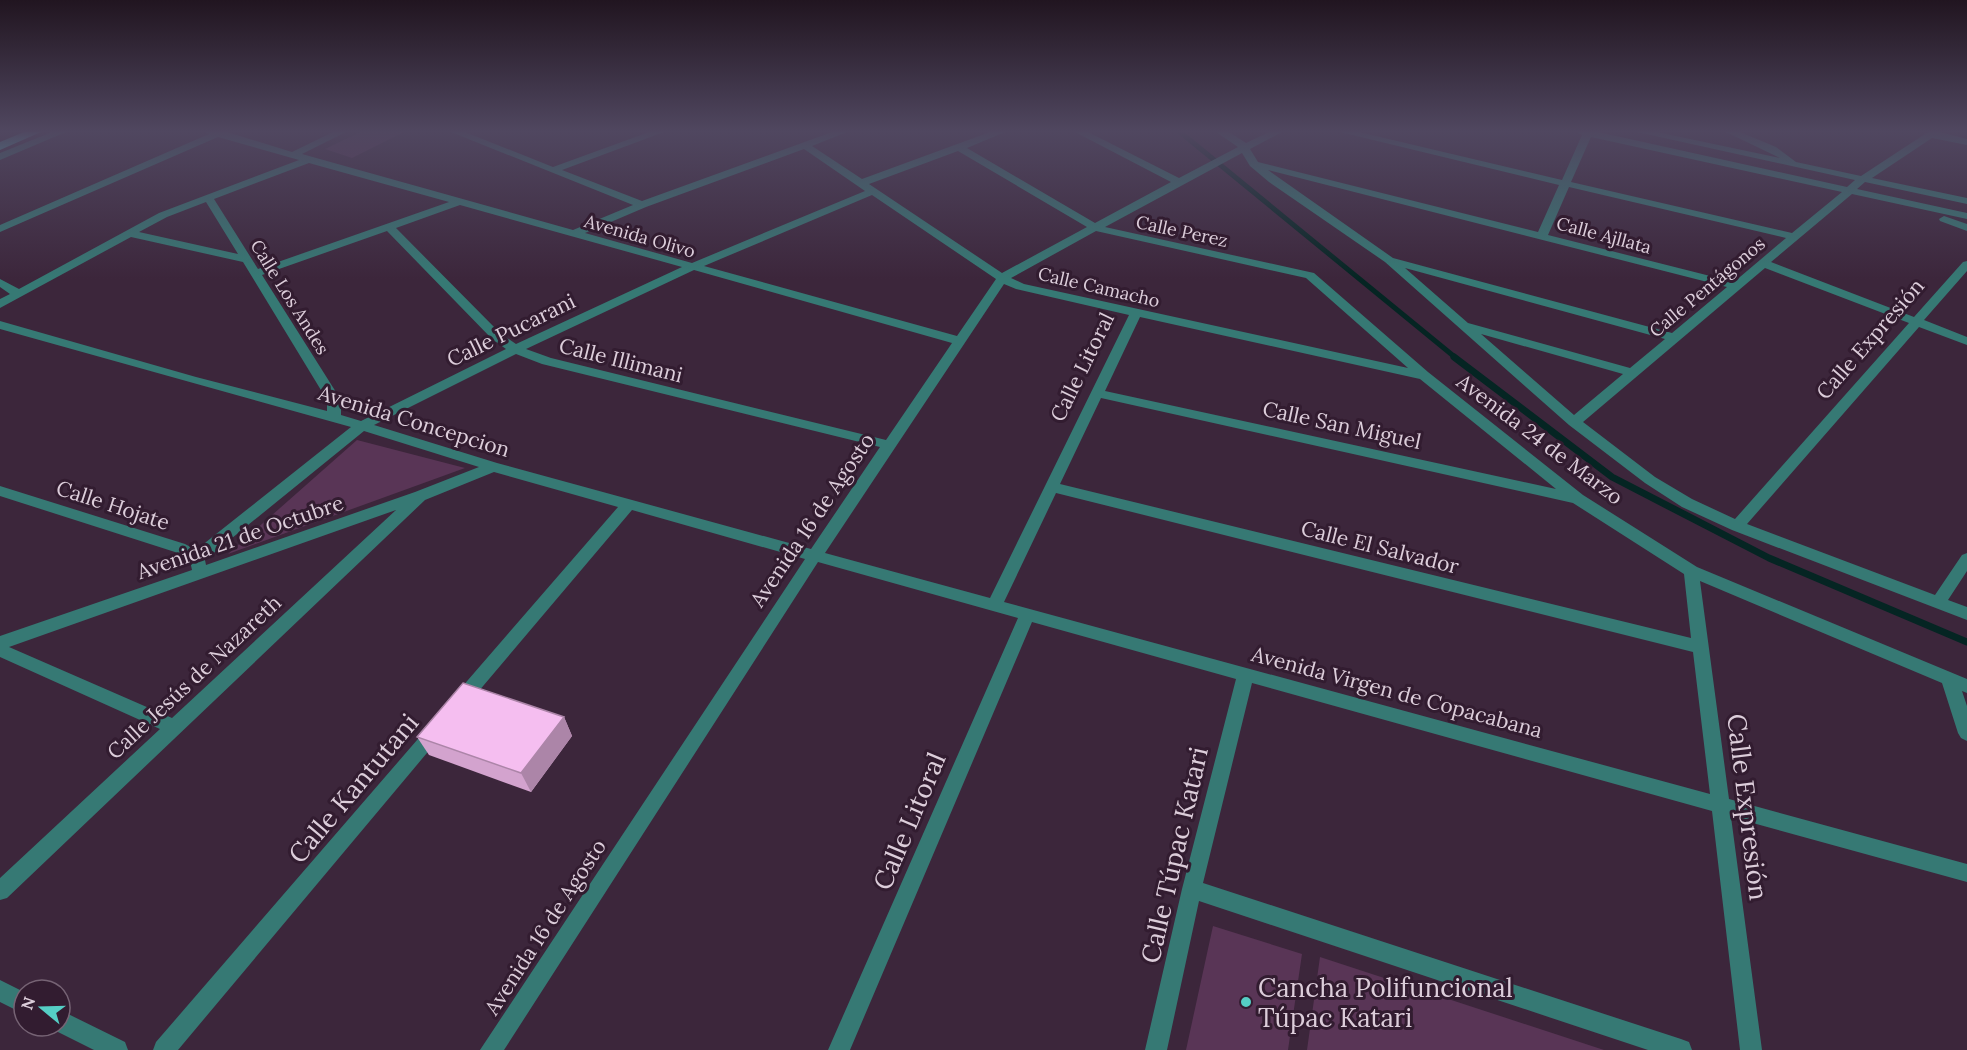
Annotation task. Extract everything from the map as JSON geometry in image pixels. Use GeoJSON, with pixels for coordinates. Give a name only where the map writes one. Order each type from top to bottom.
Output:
{"type":"FeatureCollection","features":[{"type":"Feature","properties":{"kind":"street"},"geometry":{"type":"LineString","coordinates":[[0,230],[110,181]]}},
{"type":"Feature","properties":{"kind":"street"},"geometry":{"type":"LineString","coordinates":[[0,304],[127,233],[208,197],[251,181]]}},
{"type":"Feature","properties":{"kind":"street","name":"Avenida Olivo"},"geometry":{"type":"LineString","coordinates":[[386,181],[689,268],[957,340]]}},
{"type":"Feature","properties":{"kind":"street"},"geometry":{"type":"LineString","coordinates":[[581,181],[642,205]]}},
{"type":"Feature","properties":{"kind":"street"},"geometry":{"type":"LineString","coordinates":[[572,234],[708,181]]}},
{"type":"Feature","properties":{"kind":"street","name":"Calle Camacho"},"geometry":{"type":"LineString","coordinates":[[859,181],[1002,278],[1020,287],[1135,314],[1423,375]]}},
{"type":"Feature","properties":{"kind":"street"},"geometry":{"type":"LineString","coordinates":[[862,183],[868,181]]}},
{"type":"Feature","properties":{"kind":"street","name":"Calle Perez"},"geometry":{"type":"LineString","coordinates":[[1016,181],[1096,228],[1310,275]]}},
{"type":"Feature","properties":{"kind":"street"},"geometry":{"type":"LineString","coordinates":[[1278,181],[1389,260],[1574,422],[1687,503],[1737,526],[1967,614]]}},
{"type":"Feature","properties":{"kind":"street","name":"Calle Ajllata"},"geometry":{"type":"LineString","coordinates":[[1322,181],[1736,286]]}},
{"type":"Feature","properties":{"kind":"street"},"geometry":{"type":"LineString","coordinates":[[1557,181],[1794,237]]}},
{"type":"Feature","properties":{"kind":"street"},"geometry":{"type":"LineString","coordinates":[[1808,181],[1967,216]]}},
{"type":"Feature","properties":{"kind":"street","name":"Calle Pentágonos"},"geometry":{"type":"LineString","coordinates":[[1574,422],[1861,181]]}},
{"type":"Feature","properties":{"kind":"street"},"geometry":{"type":"LineString","coordinates":[[1872,181],[1967,201]]}},
{"type":"Feature","properties":{"kind":"street","name":"Avenida 16 de Agosto"},"geometry":{"type":"LineString","coordinates":[[491,1050],[957,340],[1002,278],[1179,182]]}},
{"type":"Feature","properties":{"kind":"street"},"geometry":{"type":"LineString","coordinates":[[1542,236],[1566,183]]}},
{"type":"Feature","properties":{"kind":"street","name":"Calle Pucarani"},"geometry":{"type":"LineString","coordinates":[[198,566],[361,426],[515,349],[689,268],[873,191]]}},
{"type":"Feature","properties":{"kind":"street","name":"Calle Los Andes"},"geometry":{"type":"LineString","coordinates":[[208,197],[334,400],[334,417]]}},
{"type":"Feature","properties":{"kind":"street"},"geometry":{"type":"LineString","coordinates":[[255,274],[461,201]]}},
{"type":"Feature","properties":{"kind":"street"},"geometry":{"type":"LineString","coordinates":[[1917,205],[1967,228]]}},
{"type":"Feature","properties":{"kind":"street","name":"Calle Illimani"},"geometry":{"type":"LineString","coordinates":[[390,228],[496,336],[515,349],[599,375],[889,445]]}},
{"type":"Feature","properties":{"kind":"street"},"geometry":{"type":"LineString","coordinates":[[127,233],[245,259]]}},
{"type":"Feature","properties":{"kind":"street"},"geometry":{"type":"LineString","coordinates":[[1389,260],[1675,338]]}},
{"type":"Feature","properties":{"kind":"street"},"geometry":{"type":"LineString","coordinates":[[1763,263],[1967,340]]}},
{"type":"Feature","properties":{"kind":"street","name":"Calle Expresión"},"geometry":{"type":"LineString","coordinates":[[1737,526],[1967,264]]}},
{"type":"Feature","properties":{"kind":"street","name":"Avenida 24 de Marzo"},"geometry":{"type":"LineString","coordinates":[[1310,275],[1423,375],[1578,499],[1691,571],[1967,686]]}},
{"type":"Feature","properties":{"kind":"street"},"geometry":{"type":"LineString","coordinates":[[0,282],[18,294]]}},
{"type":"Feature","properties":{"kind":"street","name":"Calle Litoral"},"geometry":{"type":"LineString","coordinates":[[995,604],[1135,314]]}},
{"type":"Feature","properties":{"kind":"street"},"geometry":{"type":"LineString","coordinates":[[1461,324],[1633,373]]}},
{"type":"Feature","properties":{"kind":"street","name":"Avenida Concepcion"},"geometry":{"type":"LineString","coordinates":[[0,325],[191,380],[334,417],[493,467],[815,555]]}},
{"type":"Feature","properties":{"kind":"street","name":"Calle San Miguel"},"geometry":{"type":"LineString","coordinates":[[1097,393],[1578,499]]}},
{"type":"Feature","properties":{"kind":"street","name":"Avenida 21 de Octubre"},"geometry":{"type":"LineString","coordinates":[[0,643],[198,566],[420,496],[493,467]]}},
{"type":"Feature","properties":{"kind":"street","name":"Calle El Salvador"},"geometry":{"type":"LineString","coordinates":[[1051,487],[1700,647]]}},
{"type":"Feature","properties":{"kind":"street","name":"Calle Hojate"},"geometry":{"type":"LineString","coordinates":[[0,491],[180,548],[198,566]]}},
{"type":"Feature","properties":{"kind":"street","name":"Calle Jesús de Nazareth"},"geometry":{"type":"LineString","coordinates":[[0,891],[420,496]]}},
{"type":"Feature","properties":{"kind":"street","name":"Calle Kantutani"},"geometry":{"type":"LineString","coordinates":[[164,1050],[628,505]]}},
{"type":"Feature","properties":{"kind":"street","name":"Avenida Virgen de Copacabana"},"geometry":{"type":"LineString","coordinates":[[815,555],[1967,873]]}},
{"type":"Feature","properties":{"kind":"street"},"geometry":{"type":"LineString","coordinates":[[1938,603],[1967,559]]}},
{"type":"Feature","properties":{"kind":"street","name":"Calle Expresión"},"geometry":{"type":"LineString","coordinates":[[1691,571],[1751,1050]]}},
{"type":"Feature","properties":{"kind":"street","name":"Calle Litoral"},"geometry":{"type":"LineString","coordinates":[[839,1050],[1028,613]]}},
{"type":"Feature","properties":{"kind":"street"},"geometry":{"type":"LineString","coordinates":[[0,650],[174,727]]}},
{"type":"Feature","properties":{"kind":"street","name":"Calle Túpac Katari"},"geometry":{"type":"LineString","coordinates":[[1156,1050],[1192,889],[1246,673]]}},
{"type":"Feature","properties":{"kind":"street"},"geometry":{"type":"LineString","coordinates":[[1949,678],[1967,733]]}},
{"type":"Feature","properties":{"kind":"street"},"geometry":{"type":"LineString","coordinates":[[1192,889],[1681,1050]]}},
{"type":"Feature","properties":{"kind":"street"},"geometry":{"type":"LineString","coordinates":[[72,1027],[117,1050]]}},
{"type":"Feature","properties":{"kind":"shaded area"},"geometry":{"type":"Polygon","coordinates":[[[357,440],[465,468],[228,554],[357,440]]]}},
{"type":"Feature","properties":{"kind":"shaded area","name":"Cancha Polifuncional Túpac Katari"},"geometry":{"type":"Polygon","coordinates":[[[1213,926],[1302,954],[1288,1050],[1186,1050],[1213,926]]]}},
{"type":"Feature","properties":{"kind":"shaded area"},"geometry":{"type":"Polygon","coordinates":[[[1320,957],[1604,1050],[1307,1050],[1320,957]]]}},
{"type":"Feature","properties":{"kind":"building"},"geometry":{"type":"Polygon","coordinates":[[[463,683],[564,717],[521,773],[417,737],[463,683]]]}},
{"type":"Feature","properties":{"kind":"waterway"},"geometry":{"type":"LineString","coordinates":[[1240,181],[1456,358]]}},
{"type":"Feature","properties":{"kind":"waterway"},"geometry":{"type":"LineString","coordinates":[[1454,357],[1612,477],[1769,558],[1967,642]]}},
{"type":"Feature","properties":{"kind":"place","name":"Cancha Polifuncional Túpac Katari"},"geometry":{"type":"Point","coordinates":[1246,1002]}}]}
